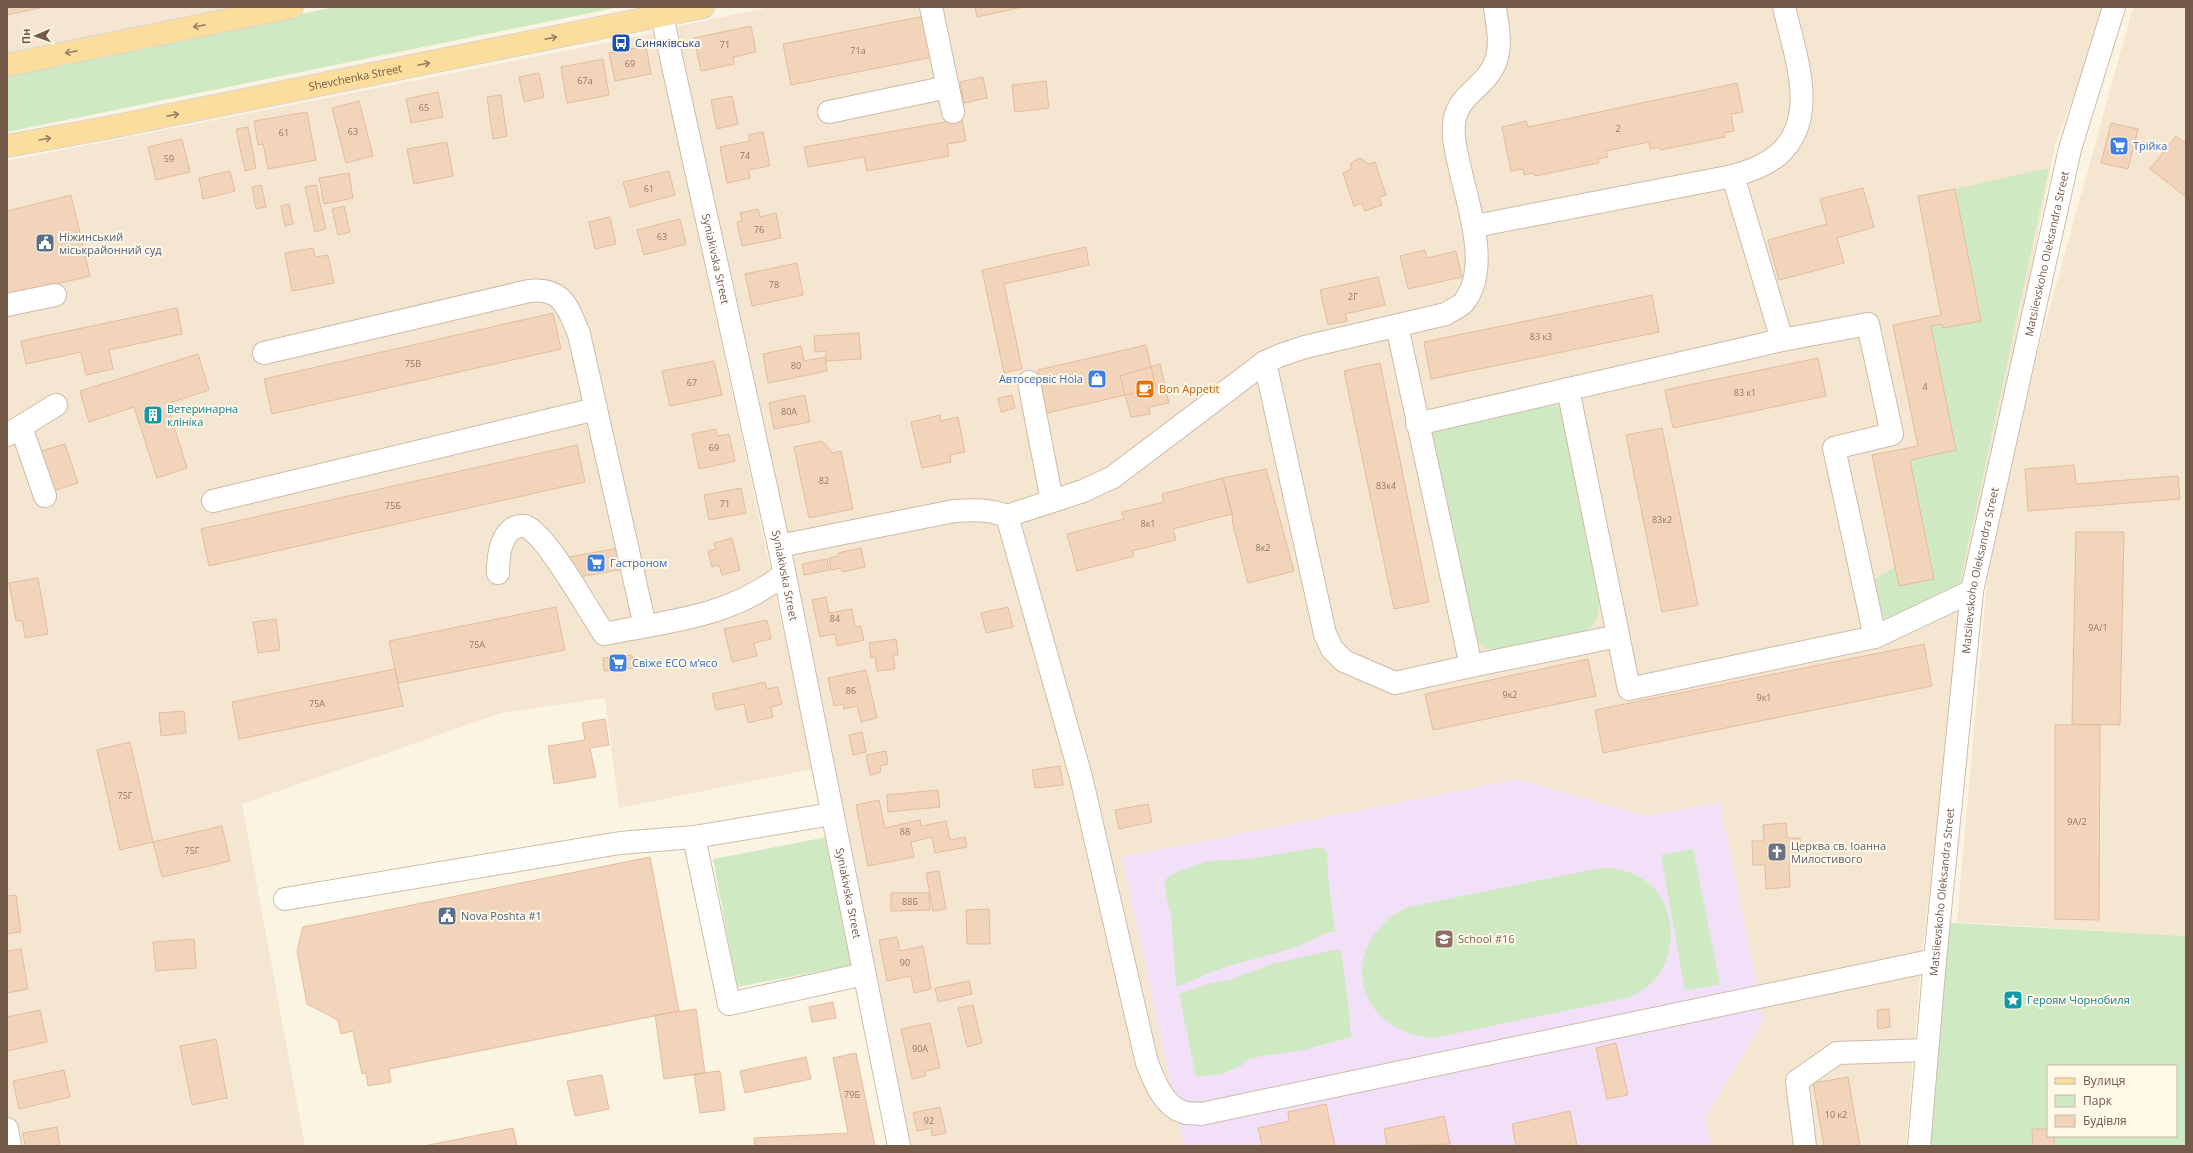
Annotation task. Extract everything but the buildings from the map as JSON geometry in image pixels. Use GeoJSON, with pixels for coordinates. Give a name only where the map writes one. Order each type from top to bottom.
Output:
{"type":"FeatureCollection","features":[{"type":"Feature","properties":{"kind":"main road"},"geometry":{"type":"LineString","coordinates":[[7,65],[229,13],[292,7]]}},
{"type":"Feature","properties":{"kind":"main road","name":"Shevchenka Street"},"geometry":{"type":"LineString","coordinates":[[7,146],[106,128],[660,11],[703,7]]}},
{"type":"Feature","properties":{"kind":"street"},"geometry":{"type":"LineString","coordinates":[[931,7],[953,112]]}},
{"type":"Feature","properties":{"kind":"street"},"geometry":{"type":"LineString","coordinates":[[779,546],[954,511],[976,510],[997,512],[1007,516],[1083,491],[1113,477],[1265,362],[1305,347],[1446,314],[1463,303],[1473,287],[1476,269],[1475,226],[1454,138],[1454,119],[1459,104],[1486,76],[1496,61],[1499,44],[1495,7]]}},
{"type":"Feature","properties":{"kind":"street"},"geometry":{"type":"LineString","coordinates":[[1475,226],[1733,176],[1758,168],[1778,155],[1791,139],[1800,118],[1803,91],[1784,7]]}},
{"type":"Feature","properties":{"kind":"street","name":"Matsiievskoho Oleksandra Street"},"geometry":{"type":"LineString","coordinates":[[1920,1146],[1935,960],[1972,591],[2070,149],[2114,7]]}},
{"type":"Feature","properties":{"kind":"street","name":"Syniakivska Street"},"geometry":{"type":"LineString","coordinates":[[660,11],[779,546],[899,1146]]}},
{"type":"Feature","properties":{"kind":"street"},"geometry":{"type":"LineString","coordinates":[[829,112],[948,87]]}},
{"type":"Feature","properties":{"kind":"street"},"geometry":{"type":"LineString","coordinates":[[1733,176],[1782,340]]}},
{"type":"Feature","properties":{"kind":"street"},"geometry":{"type":"LineString","coordinates":[[264,353],[541,289],[551,291],[560,298],[569,309],[579,334],[645,626]]}},
{"type":"Feature","properties":{"kind":"street"},"geometry":{"type":"LineString","coordinates":[[7,305],[55,295]]}},
{"type":"Feature","properties":{"kind":"street"},"geometry":{"type":"LineString","coordinates":[[1417,424],[1782,340],[1868,324],[1892,434],[1834,448],[1875,637]]}},
{"type":"Feature","properties":{"kind":"street"},"geometry":{"type":"LineString","coordinates":[[1397,326],[1417,424],[1471,666]]}},
{"type":"Feature","properties":{"kind":"street"},"geometry":{"type":"LineString","coordinates":[[1265,362],[1325,634],[1332,649],[1344,661],[1395,683],[1618,636]]}},
{"type":"Feature","properties":{"kind":"street"},"geometry":{"type":"LineString","coordinates":[[1028,382],[1052,501]]}},
{"type":"Feature","properties":{"kind":"street"},"geometry":{"type":"LineString","coordinates":[[1568,389],[1629,688],[1875,637],[1972,591]]}},
{"type":"Feature","properties":{"kind":"street"},"geometry":{"type":"LineString","coordinates":[[45,496],[14,431],[56,405]]}},
{"type":"Feature","properties":{"kind":"street"},"geometry":{"type":"LineString","coordinates":[[213,500],[596,409]]}},
{"type":"Feature","properties":{"kind":"street"},"geometry":{"type":"LineString","coordinates":[[1007,516],[1081,777],[1147,1063],[1157,1086],[1170,1104],[1182,1112],[1201,1114],[1340,1086],[1935,960]]}},
{"type":"Feature","properties":{"kind":"street"},"geometry":{"type":"LineString","coordinates":[[498,573],[498,557],[507,533],[513,528],[524,526],[539,536],[550,549],[604,634],[716,612],[742,602],[765,590],[784,574]]}},
{"type":"Feature","properties":{"kind":"street"},"geometry":{"type":"LineString","coordinates":[[285,899],[620,843],[694,837],[832,814]]}},
{"type":"Feature","properties":{"kind":"street"},"geometry":{"type":"LineString","coordinates":[[694,837],[729,1004],[864,974]]}},
{"type":"Feature","properties":{"kind":"street"},"geometry":{"type":"LineString","coordinates":[[1805,1146],[1797,1081],[1837,1053],[1928,1050]]}},
{"type":"Feature","properties":{"kind":"street"},"geometry":{"type":"LineString","coordinates":[[7,1129],[10,1146]]}},
{"type":"Feature","properties":{"kind":"shaded area"},"geometry":{"type":"Polygon","coordinates":[[[7,7],[244,7],[7,57],[7,7]]]}},
{"type":"Feature","properties":{"kind":"shaded area"},"geometry":{"type":"Polygon","coordinates":[[[771,7],[2107,7],[2055,145],[1966,603],[1922,950],[1906,1146],[910,1146],[818,697],[674,27],[771,7]]]}},
{"type":"Feature","properties":{"kind":"shaded area"},"geometry":{"type":"Polygon","coordinates":[[[2133,7],[2186,7],[2186,936],[1957,922],[1988,571],[2035,362],[2133,7]]]}},
{"type":"Feature","properties":{"kind":"shaded area"},"geometry":{"type":"Polygon","coordinates":[[[655,33],[813,769],[619,808],[605,698],[501,713],[242,804],[305,1146],[7,1146],[7,161],[655,33]]]}},
{"type":"Feature","properties":{"kind":"shaded area","name":"School #16"},"geometry":{"type":"Polygon","coordinates":[[[1518,779],[1645,816],[1720,802],[1764,1020],[1705,1118],[1711,1146],[1184,1146],[1122,857],[1518,779]]]}},
{"type":"Feature","properties":{"kind":"green space"},"geometry":{"type":"Polygon","coordinates":[[[335,7],[619,7],[7,132],[7,73],[335,7]]]}},
{"type":"Feature","properties":{"kind":"green space"},"geometry":{"type":"Polygon","coordinates":[[[2049,168],[1958,592],[1951,605],[1886,618],[1881,616],[1871,581],[1895,567],[1899,586],[1934,578],[1910,460],[1956,450],[1931,326],[1942,324],[1943,328],[1981,320],[1955,189],[2049,168]]]}},
{"type":"Feature","properties":{"kind":"green space"},"geometry":{"type":"Polygon","coordinates":[[[1552,402],[1560,408],[1565,416],[1599,598],[1598,614],[1593,626],[1585,633],[1497,652],[1485,648],[1476,639],[1430,439],[1432,431],[1552,402]]]}},
{"type":"Feature","properties":{"kind":"green space"},"geometry":{"type":"Polygon","coordinates":[[[827,837],[851,965],[737,987],[713,859],[827,837]]]}},
{"type":"Feature","properties":{"kind":"green space"},"geometry":{"type":"Polygon","coordinates":[[[1321,847],[1327,852],[1328,878],[1335,931],[1287,950],[1221,968],[1176,986],[1171,916],[1166,897],[1165,880],[1172,874],[1208,861],[1249,859],[1321,847]]]}},
{"type":"Feature","properties":{"kind":"green space"},"geometry":{"type":"Polygon","coordinates":[[[1693,849],[1720,984],[1685,991],[1661,855],[1693,849]]]}},
{"type":"Feature","properties":{"kind":"green space"},"geometry":{"type":"Polygon","coordinates":[[[1600,868],[1625,871],[1633,874],[1647,882],[1657,892],[1665,905],[1671,934],[1665,964],[1651,984],[1639,992],[1627,998],[1433,1038],[1406,1032],[1385,1020],[1371,1003],[1363,983],[1363,962],[1370,941],[1385,922],[1408,907],[1600,868]]]}},
{"type":"Feature","properties":{"kind":"green space"},"geometry":{"type":"Polygon","coordinates":[[[1939,922],[2186,936],[2186,1146],[1919,1146],[1939,922]]]}},
{"type":"Feature","properties":{"kind":"green space"},"geometry":{"type":"Polygon","coordinates":[[[1333,950],[1341,951],[1348,1000],[1351,1037],[1303,1050],[1250,1058],[1241,1066],[1222,1074],[1196,1077],[1179,994],[1210,983],[1229,980],[1272,964],[1333,950]]]}},
{"type":"Feature","properties":{"kind":"place","name":"Синяківська"},"geometry":{"type":"Point","coordinates":[621,43]}},
{"type":"Feature","properties":{"kind":"place","name":"Трійка"},"geometry":{"type":"Point","coordinates":[2119,146]}},
{"type":"Feature","properties":{"kind":"place","name":"Ніжинський міськрайонний суд"},"geometry":{"type":"Point","coordinates":[45,243]}},
{"type":"Feature","properties":{"kind":"place","name":"Автосервіс Hola"},"geometry":{"type":"Point","coordinates":[1097,379]}},
{"type":"Feature","properties":{"kind":"place","name":"Bon Appetit"},"geometry":{"type":"Point","coordinates":[1145,389]}},
{"type":"Feature","properties":{"kind":"place","name":"Ветеринарна клініка"},"geometry":{"type":"Point","coordinates":[153,415]}},
{"type":"Feature","properties":{"kind":"place","name":"Гастроном"},"geometry":{"type":"Point","coordinates":[596,563]}},
{"type":"Feature","properties":{"kind":"place","name":"Свіже ECO м’ясо"},"geometry":{"type":"Point","coordinates":[618,663]}},
{"type":"Feature","properties":{"kind":"place","name":"Церква св. Іоанна Милостивого"},"geometry":{"type":"Point","coordinates":[1777,852]}},
{"type":"Feature","properties":{"kind":"place","name":"Nova Poshta #1"},"geometry":{"type":"Point","coordinates":[447,916]}},
{"type":"Feature","properties":{"kind":"place","name":"School #16"},"geometry":{"type":"Point","coordinates":[1444,939]}},
{"type":"Feature","properties":{"kind":"place","name":"Героям Чорнобиля"},"geometry":{"type":"Point","coordinates":[2013,1000]}}]}
